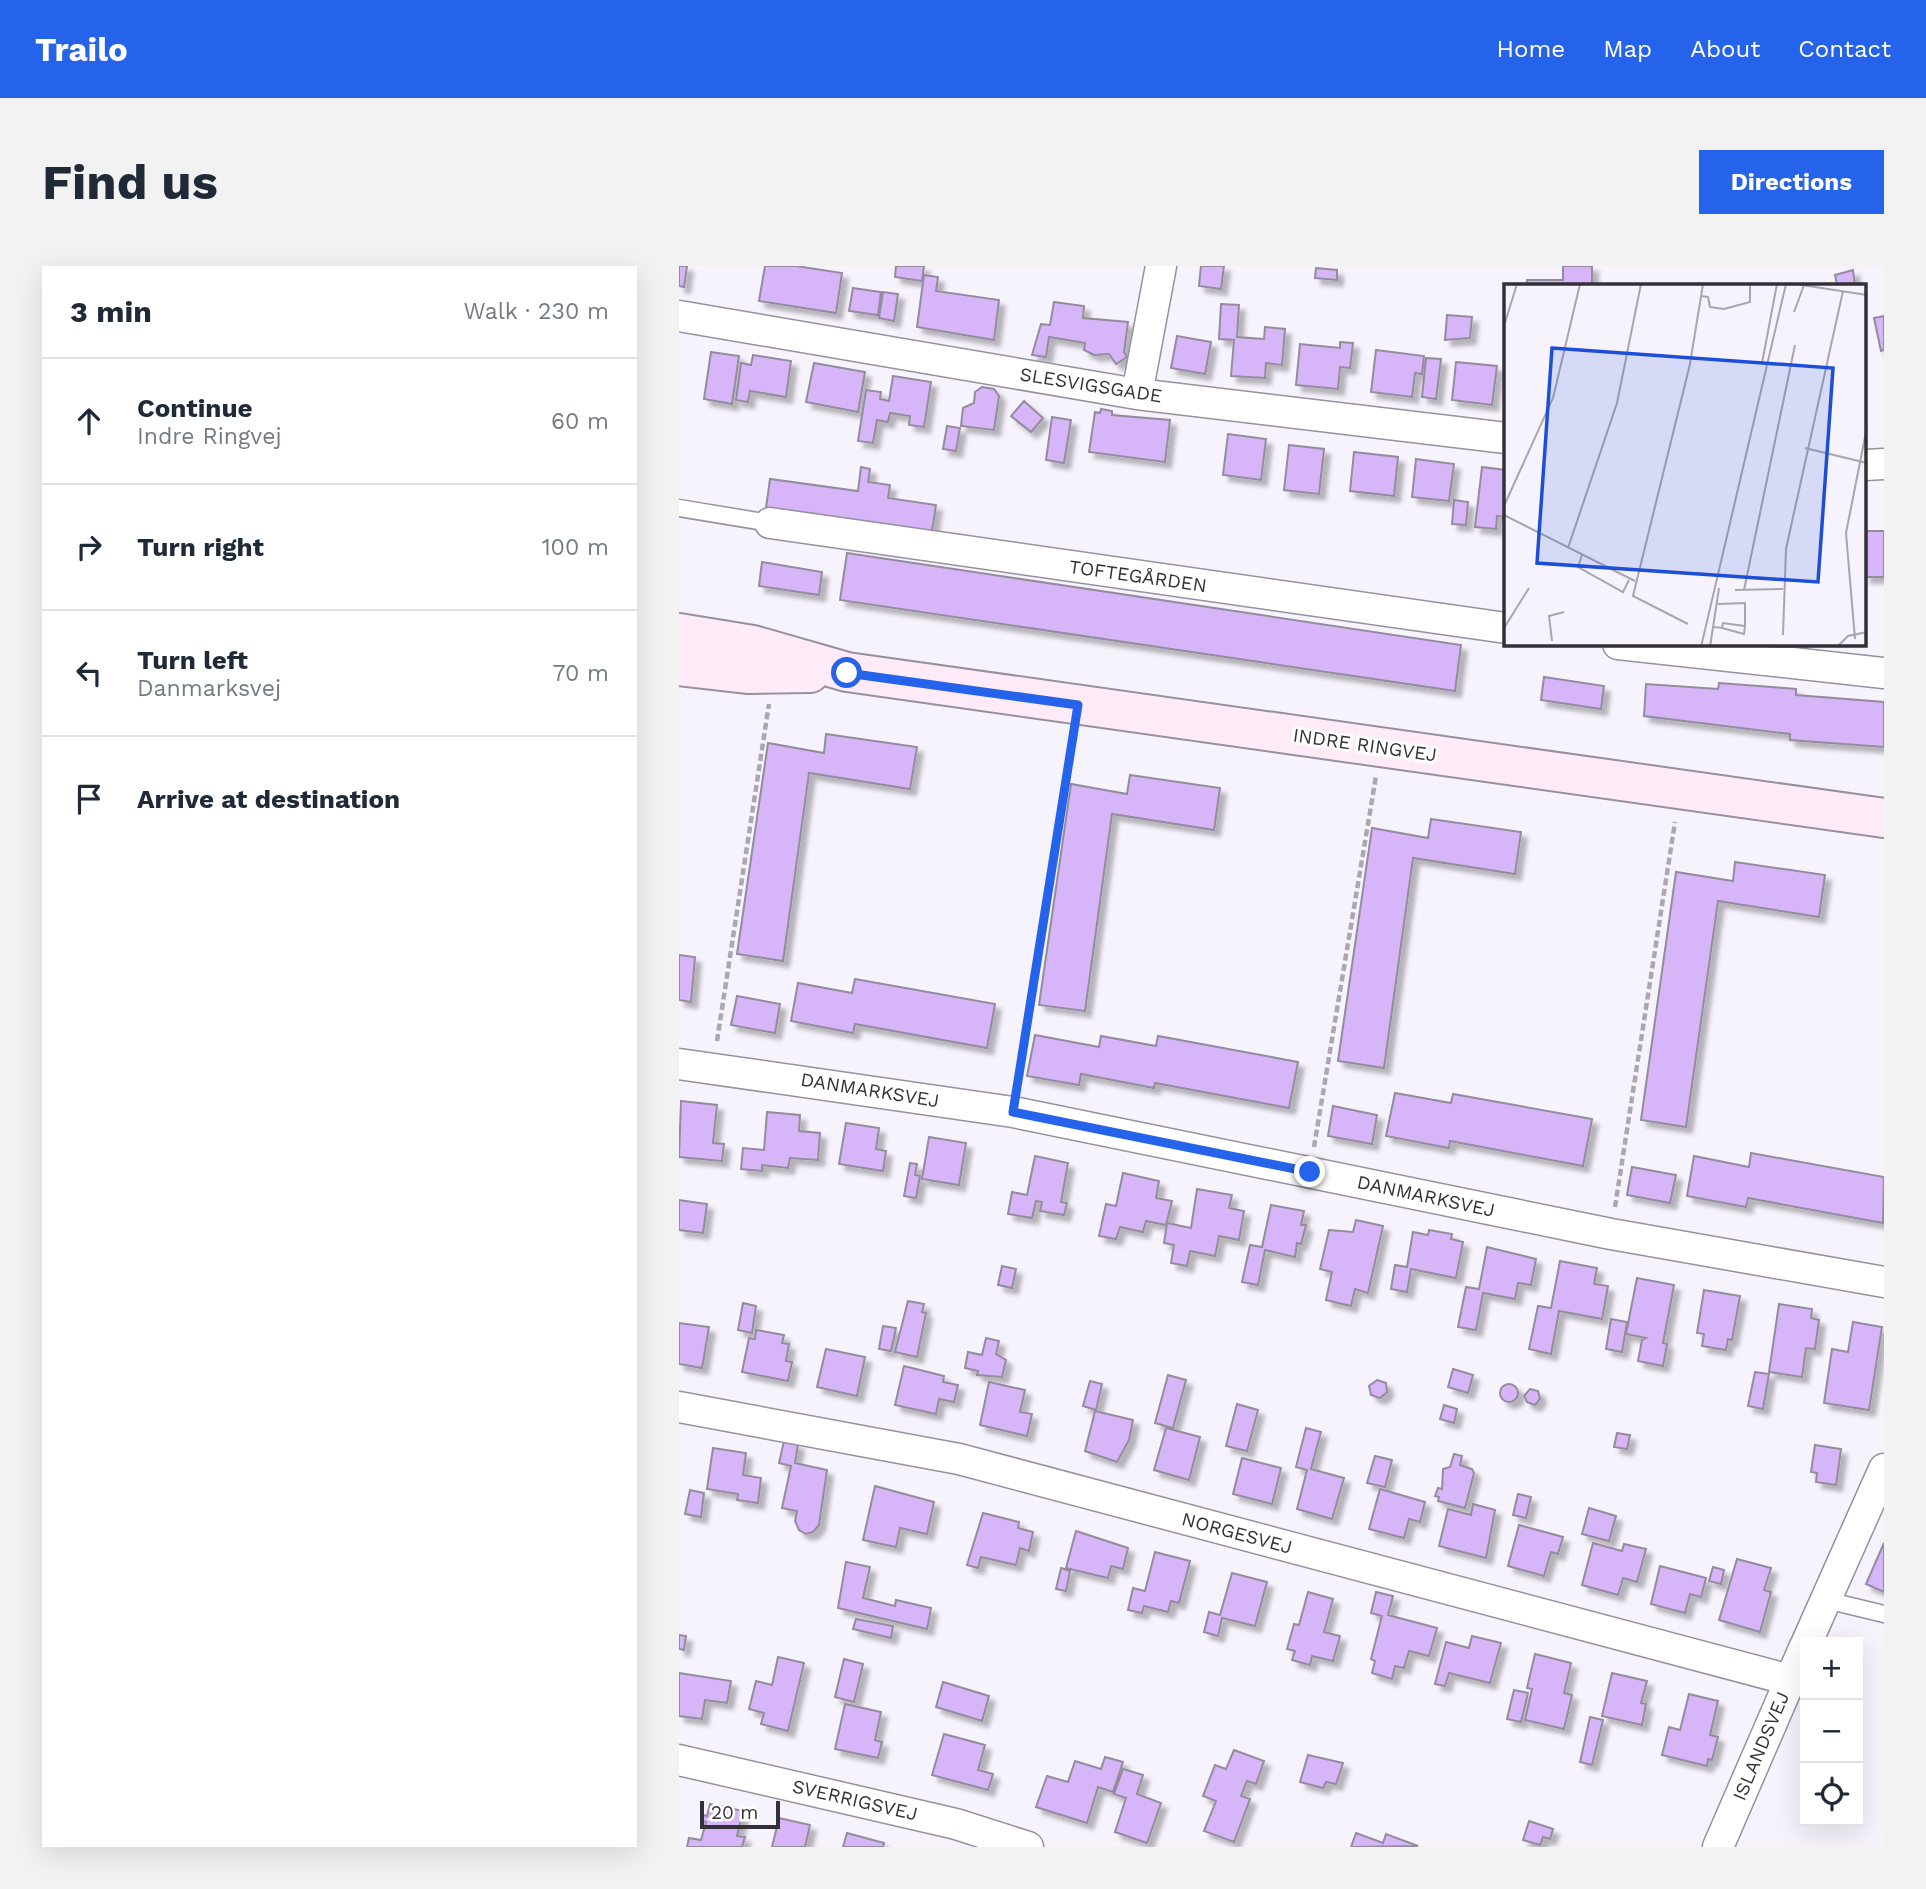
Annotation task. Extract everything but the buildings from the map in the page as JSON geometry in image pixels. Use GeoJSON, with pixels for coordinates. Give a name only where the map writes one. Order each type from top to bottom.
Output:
{"type":"FeatureCollection","features":[{"type":"Feature","properties":{"kind":"main road","name":"INDRE RINGVEJ"},"geometry":{"type":"LineString","coordinates":[[679,633],[753,645],[847,673]]}},
{"type":"Feature","properties":{"kind":"main road","name":"INDRE RINGVEJ"},"geometry":{"type":"LineString","coordinates":[[679,666],[774,674],[847,673],[1884,818]]}},
{"type":"Feature","properties":{"kind":"street"},"geometry":{"type":"LineString","coordinates":[[1137,394],[1161,266]]}},
{"type":"Feature","properties":{"kind":"street","name":"SLESVIGSGADE"},"geometry":{"type":"LineString","coordinates":[[679,316],[1137,394],[1504,438]]}},
{"type":"Feature","properties":{"kind":"street","name":"TOFTEGÅRDEN"},"geometry":{"type":"LineString","coordinates":[[770,523],[1504,628]]}},
{"type":"Feature","properties":{"kind":"street"},"geometry":{"type":"LineString","coordinates":[[1636,646],[1884,673]]}},
{"type":"Feature","properties":{"kind":"street","name":"DANMARKSVEJ"},"geometry":{"type":"LineString","coordinates":[[679,1064],[713,1066],[1013,1112],[1611,1234],[1884,1282]]}},
{"type":"Feature","properties":{"kind":"street","name":"NORGESVEJ"},"geometry":{"type":"LineString","coordinates":[[679,1407],[959,1459],[1790,1680]]}},
{"type":"Feature","properties":{"kind":"street","name":"ISLANDSVEJ"},"geometry":{"type":"LineString","coordinates":[[1809,1637],[1884,1469]]}},
{"type":"Feature","properties":{"kind":"street","name":"ISLANDSVEJ"},"geometry":{"type":"LineString","coordinates":[[1718,1847],[1800,1658]]}},
{"type":"Feature","properties":{"kind":"street","name":"SVERRIGSVEJ"},"geometry":{"type":"LineString","coordinates":[[679,1760],[956,1824],[1028,1847]]}},
{"type":"Feature","properties":{"kind":"lane"},"geometry":{"type":"LineString","coordinates":[[679,508],[770,523]]}},
{"type":"Feature","properties":{"kind":"lane"},"geometry":{"type":"LineString","coordinates":[[1826,1600],[1884,1615]]}},
{"type":"Feature","properties":{"kind":"path"},"geometry":{"type":"LineString","coordinates":[[713,1066],[774,674]]}},
{"type":"Feature","properties":{"kind":"path"},"geometry":{"type":"LineString","coordinates":[[1013,1112],[1078,705]]}},
{"type":"Feature","properties":{"kind":"path"},"geometry":{"type":"LineString","coordinates":[[1310,1172],[1380,748]]}},
{"type":"Feature","properties":{"kind":"path"},"geometry":{"type":"LineString","coordinates":[[1611,1234],[1680,790]]}},
{"type":"Feature","properties":{"kind":"route"},"geometry":{"type":"LineString","coordinates":[[847,673],[1078,705],[1013,1112],[1310,1172]]}}]}
